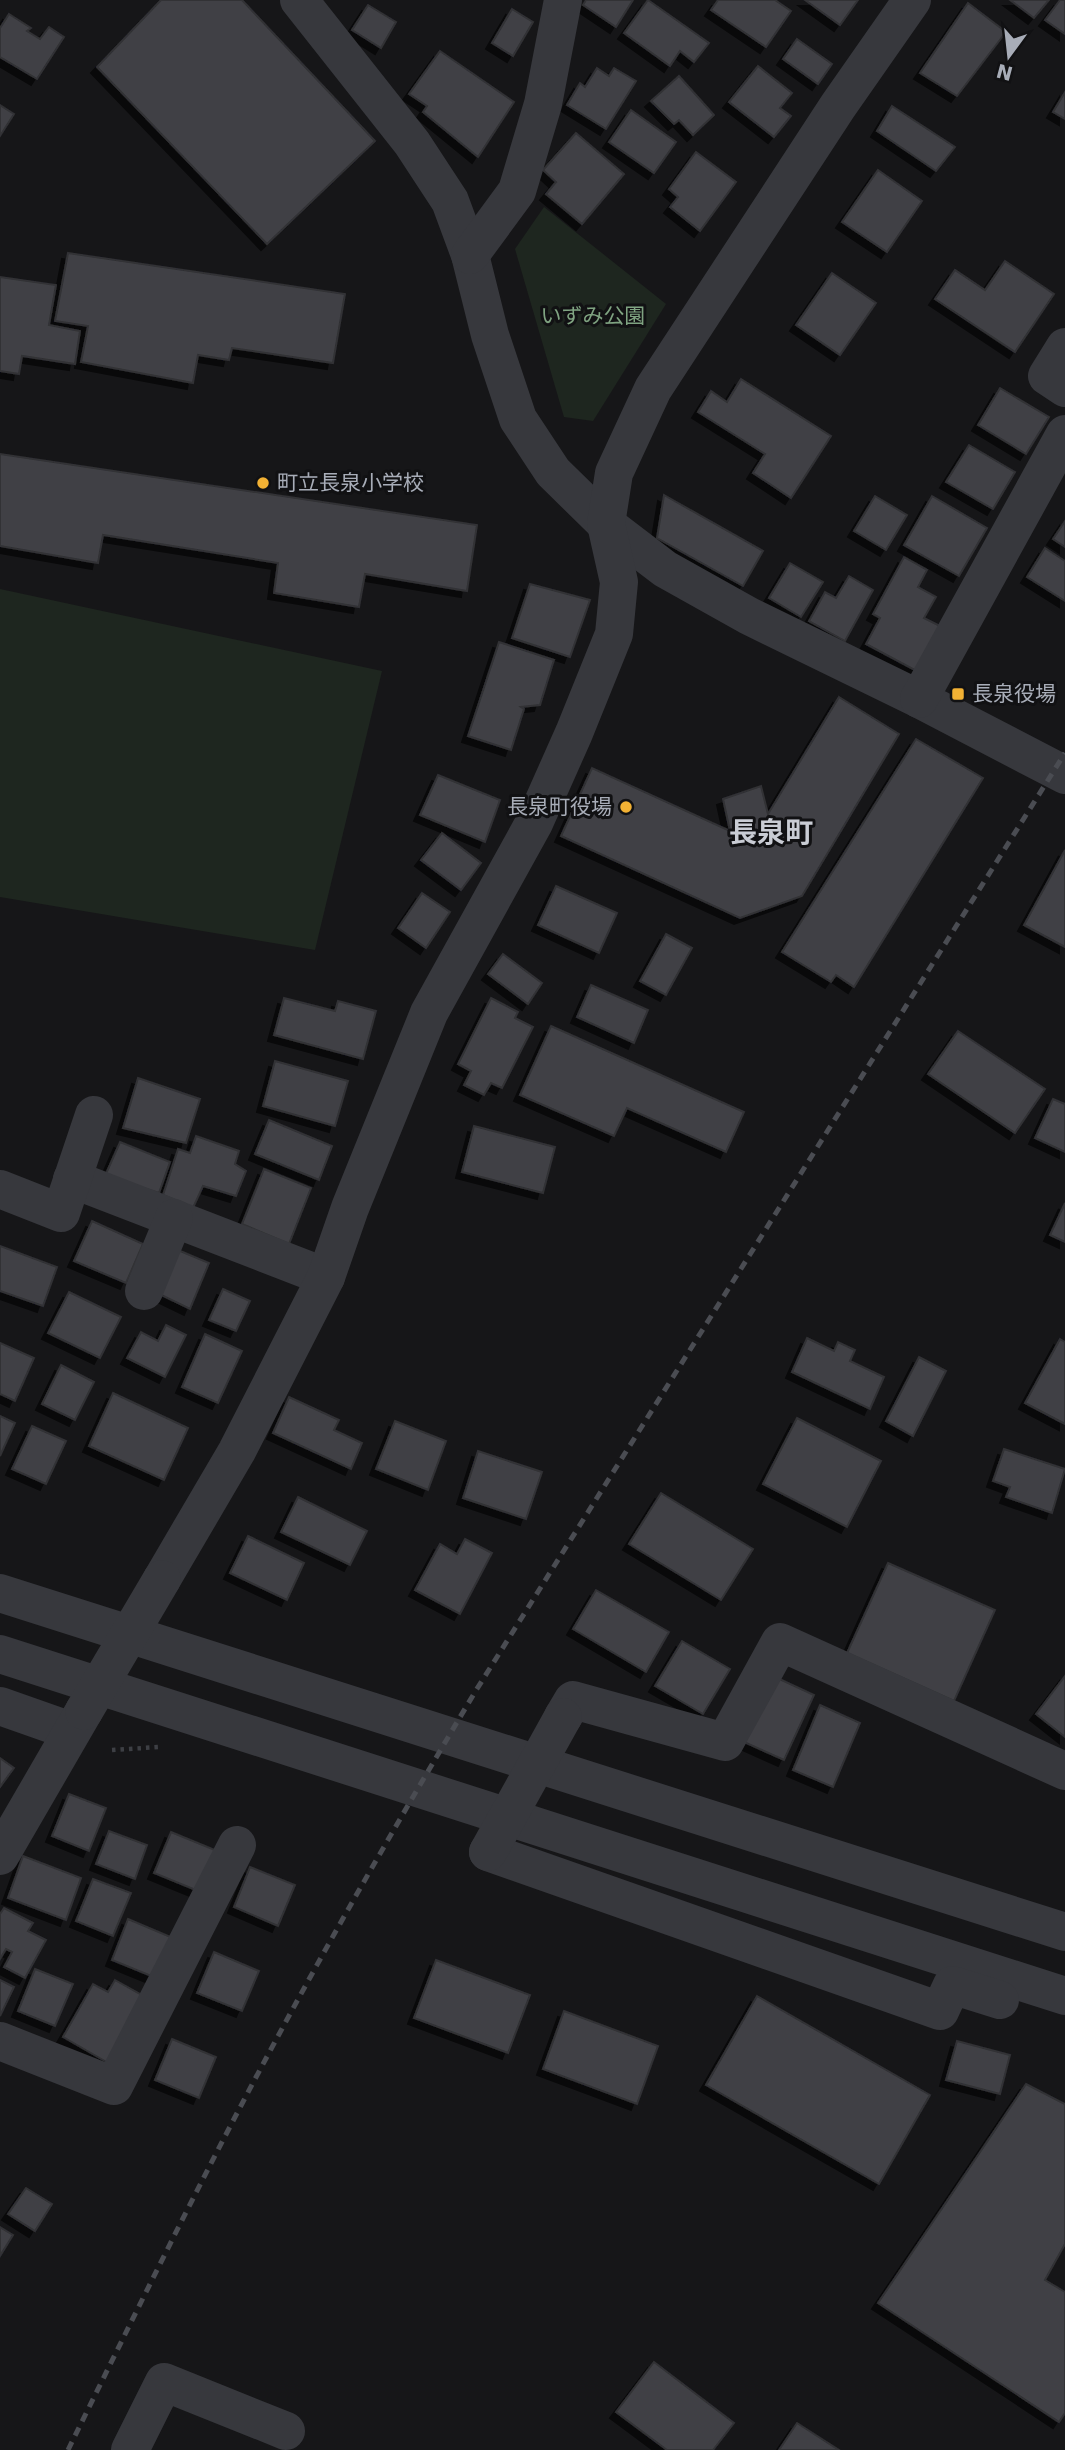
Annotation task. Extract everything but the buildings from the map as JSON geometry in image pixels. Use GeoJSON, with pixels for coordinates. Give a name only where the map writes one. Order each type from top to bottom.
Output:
{"type":"FeatureCollection","features":[{"type":"Feature","properties":{"kind":"street"},"geometry":{"type":"LineString","coordinates":[[299,0],[412,143],[450,201],[470,255],[490,335],[518,419],[553,472],[606,524],[665,569],[749,616],[919,699],[1065,775]]}},
{"type":"Feature","properties":{"kind":"street"},"geometry":{"type":"LineString","coordinates":[[470,255],[517,191],[543,104],[563,0]]}},
{"type":"Feature","properties":{"kind":"street"},"geometry":{"type":"LineString","coordinates":[[0,1856],[237,1451],[326,1277],[349,1208],[429,1013],[534,823],[614,634],[619,582],[606,524],[614,473],[653,390],[838,106],[912,0]]}},
{"type":"Feature","properties":{"kind":"street"},"geometry":{"type":"LineString","coordinates":[[1065,347],[1047,376],[1065,388]]}},
{"type":"Feature","properties":{"kind":"street"},"geometry":{"type":"LineString","coordinates":[[919,699],[1065,434]]}},
{"type":"Feature","properties":{"kind":"street"},"geometry":{"type":"LineString","coordinates":[[0,1189],[61,1213],[94,1115]]}},
{"type":"Feature","properties":{"kind":"street"},"geometry":{"type":"LineString","coordinates":[[72,1179],[326,1277]]}},
{"type":"Feature","properties":{"kind":"street"},"geometry":{"type":"LineString","coordinates":[[144,1291],[174,1218]]}},
{"type":"Feature","properties":{"kind":"street"},"geometry":{"type":"LineString","coordinates":[[0,1592],[1065,1932]]}},
{"type":"Feature","properties":{"kind":"street"},"geometry":{"type":"LineString","coordinates":[[1065,1771],[780,1642],[725,1742],[573,1700],[488,1852],[940,2011],[952,1985],[1065,2021]]}},
{"type":"Feature","properties":{"kind":"street"},"geometry":{"type":"LineString","coordinates":[[0,1654],[1065,1996]]}},
{"type":"Feature","properties":{"kind":"street"},"geometry":{"type":"LineString","coordinates":[[0,1706],[77,1721]]}},
{"type":"Feature","properties":{"kind":"street"},"geometry":{"type":"LineString","coordinates":[[0,2041],[114,2086],[237,1845]]}},
{"type":"Feature","properties":{"kind":"street"},"geometry":{"type":"LineString","coordinates":[[130,2450],[164,2382],[286,2431]]}},
{"type":"Feature","properties":{"kind":"green space","name":"いずみ公園"},"geometry":{"type":"Polygon","coordinates":[[[544,207],[666,304],[593,421],[564,417],[515,249],[544,207]]]}},
{"type":"Feature","properties":{"kind":"green space"},"geometry":{"type":"Polygon","coordinates":[[[0,589],[382,671],[315,950],[0,897],[0,589]]]}},
{"type":"Feature","properties":{"kind":"railway"},"geometry":{"type":"LineString","coordinates":[[68,2450],[250,2089],[424,1778],[475,1692],[1065,753]]}},
{"type":"Feature","properties":{"kind":"place","name":"町立長泉小学校"},"geometry":{"type":"Point","coordinates":[263,483]}},
{"type":"Feature","properties":{"kind":"place","name":"長泉役場"},"geometry":{"type":"Point","coordinates":[958,694]}},
{"type":"Feature","properties":{"kind":"place","name":"長泉町役場"},"geometry":{"type":"Point","coordinates":[626,807]}},
{"type":"Feature","properties":{"kind":"district","name":"長泉町"},"geometry":{"type":"Point","coordinates":[771,832]}}]}
